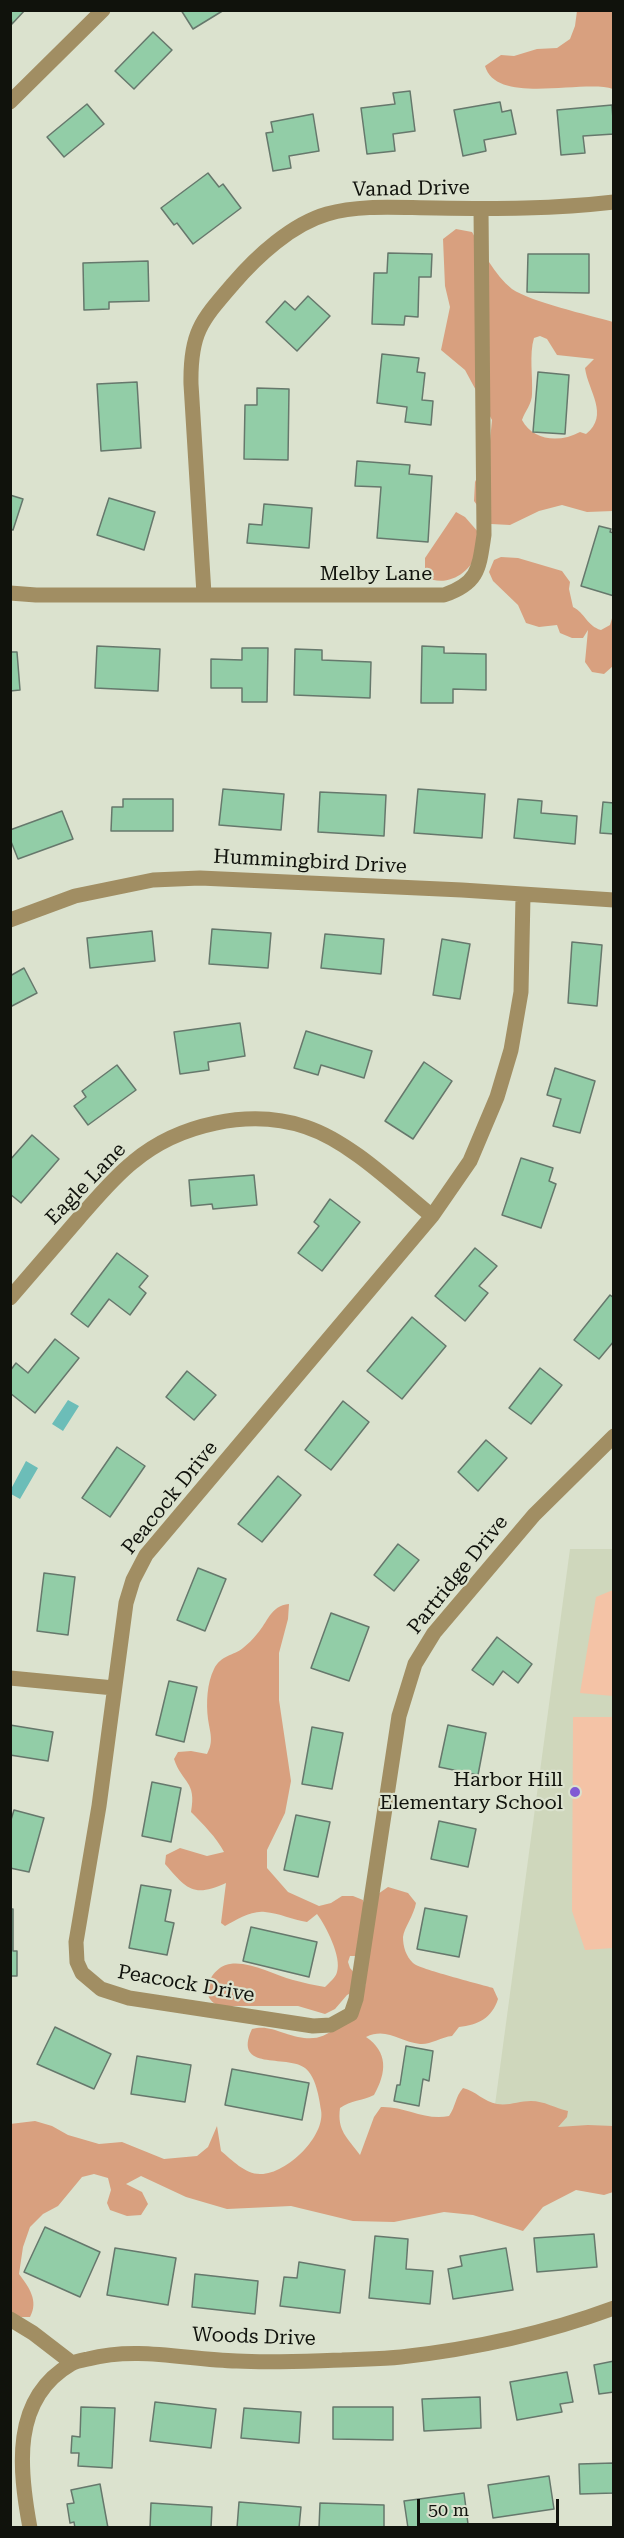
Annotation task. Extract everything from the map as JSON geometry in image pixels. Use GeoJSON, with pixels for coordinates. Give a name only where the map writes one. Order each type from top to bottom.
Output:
{"type":"FeatureCollection","features":[{"type":"Feature","properties":{"kind":"street"},"geometry":{"type":"LineString","coordinates":[[10,102],[103,10]]}},
{"type":"Feature","properties":{"kind":"street","name":"Vanad Drive"},"geometry":{"type":"LineString","coordinates":[[204,594],[190,370],[197,332],[208,313],[240,276],[291,232],[326,214],[356,208],[538,208],[614,202]]}},
{"type":"Feature","properties":{"kind":"street","name":"Melby Lane"},"geometry":{"type":"LineString","coordinates":[[10,593],[36,595],[444,595],[462,589],[473,579],[480,567],[484,535],[481,208]]}},
{"type":"Feature","properties":{"kind":"street","name":"Hummingbird Drive"},"geometry":{"type":"LineString","coordinates":[[10,920],[75,896],[165,879],[200,878],[462,890],[523,896],[614,900]]}},
{"type":"Feature","properties":{"kind":"street","name":"Peacock Drive"},"geometry":{"type":"LineString","coordinates":[[346,2018],[331,2025],[299,2024],[129,1998],[101,1989],[82,1973],[77,1962],[76,1942],[99,1806],[126,1603],[133,1580],[146,1555],[432,1216],[470,1161],[497,1097],[511,1050],[521,992],[523,896]]}},
{"type":"Feature","properties":{"kind":"street","name":"Eagle Lane"},"geometry":{"type":"LineString","coordinates":[[10,1298],[105,1189],[133,1161],[164,1142],[202,1126],[237,1120],[279,1120],[307,1127],[344,1146],[432,1216]]}},
{"type":"Feature","properties":{"kind":"street","name":"Partridge Drive"},"geometry":{"type":"LineString","coordinates":[[346,2018],[353,2010],[356,1999],[399,1716],[415,1664],[434,1633],[534,1515],[614,1436]]}},
{"type":"Feature","properties":{"kind":"street"},"geometry":{"type":"LineString","coordinates":[[10,1678],[114,1688]]}},
{"type":"Feature","properties":{"kind":"street","name":"Woods Drive"},"geometry":{"type":"LineString","coordinates":[[30,2528],[24,2496],[23,2433],[31,2407],[47,2383],[72,2363],[108,2354],[148,2352],[218,2361],[268,2362],[400,2357],[492,2342],[571,2324],[614,2308]]}},
{"type":"Feature","properties":{"kind":"street"},"geometry":{"type":"LineString","coordinates":[[10,2319],[33,2332],[72,2363]]}},
{"type":"Feature","properties":{"kind":"shaded area"},"geometry":{"type":"Polygon","coordinates":[[[577,11],[613,11],[613,89],[600,87],[523,88],[506,85],[492,78],[485,66],[501,55],[514,56],[537,49],[557,48],[570,39],[577,11]]]}},
{"type":"Feature","properties":{"kind":"shaded area"},"geometry":{"type":"Polygon","coordinates":[[[456,229],[472,232],[494,270],[512,289],[546,303],[613,322],[613,511],[587,512],[562,505],[539,511],[510,525],[491,524],[474,501],[475,482],[489,451],[492,420],[465,370],[441,350],[450,307],[445,286],[443,239],[456,229]],[[540,336],[534,338],[531,359],[532,398],[522,420],[533,432],[548,438],[564,438],[580,432],[586,434],[593,427],[597,411],[585,368],[594,359],[557,355],[547,339],[540,336]]]}},
{"type":"Feature","properties":{"kind":"shaded area"},"geometry":{"type":"Polygon","coordinates":[[[456,512],[465,517],[479,533],[477,552],[474,560],[463,573],[448,580],[432,580],[425,576],[425,558],[456,512]]]}},
{"type":"Feature","properties":{"kind":"shaded area"},"geometry":{"type":"Polygon","coordinates":[[[501,557],[518,558],[562,571],[570,582],[569,589],[573,607],[596,628],[601,630],[610,625],[613,615],[613,666],[604,674],[592,672],[585,662],[588,630],[583,638],[572,638],[560,633],[557,625],[539,627],[526,623],[518,605],[493,581],[489,572],[494,560],[501,557]]]}},
{"type":"Feature","properties":{"kind":"shaded area","name":"Harbor Hill Elementary School"},"geometry":{"type":"Polygon","coordinates":[[[570,1549],[613,1549],[613,2140],[487,2164],[570,1549]]]}},
{"type":"Feature","properties":{"kind":"shaded area"},"geometry":{"type":"Polygon","coordinates":[[[613,1590],[613,1696],[580,1693],[596,1597],[613,1590]]]}},
{"type":"Feature","properties":{"kind":"shaded area"},"geometry":{"type":"Polygon","coordinates":[[[289,1604],[288,1619],[279,1653],[279,1700],[291,1781],[285,1813],[267,1850],[267,1868],[288,1892],[319,1906],[331,1903],[342,1896],[353,1896],[363,1900],[363,1918],[375,1896],[388,1887],[408,1893],[416,1903],[403,1937],[405,1951],[413,1963],[426,1969],[493,1988],[498,1999],[488,2016],[472,2024],[459,2027],[452,2036],[428,2043],[413,2043],[387,2034],[374,2034],[366,2037],[382,2056],[383,2070],[374,2095],[348,2103],[340,2108],[340,2123],[344,2133],[360,2155],[374,2117],[381,2107],[432,2117],[449,2116],[463,2088],[497,2104],[540,2102],[568,2111],[567,2117],[558,2127],[613,2126],[613,2192],[604,2195],[576,2190],[543,2207],[523,2231],[473,2215],[444,2212],[394,2222],[353,2221],[291,2206],[227,2209],[186,2197],[141,2176],[126,2184],[142,2192],[148,2204],[141,2215],[127,2216],[110,2210],[107,2203],[111,2190],[108,2178],[94,2174],[82,2177],[58,2206],[43,2214],[30,2227],[23,2247],[19,2274],[29,2289],[33,2300],[33,2311],[30,2317],[21,2317],[11,2313],[10,2124],[35,2121],[52,2126],[68,2135],[99,2144],[122,2142],[164,2159],[197,2156],[208,2147],[217,2126],[221,2151],[244,2169],[260,2174],[270,2173],[292,2161],[311,2142],[317,2131],[321,2120],[321,2110],[316,2088],[309,2072],[297,2064],[255,2057],[249,2051],[248,2042],[252,2029],[256,2028],[268,2028],[309,2038],[319,2037],[334,2029],[364,1990],[366,1979],[360,1962],[356,1956],[350,1956],[348,1962],[357,1976],[355,1991],[347,1995],[335,2009],[325,2014],[298,2006],[220,2006],[208,1996],[207,1989],[217,1970],[230,1964],[254,1966],[293,1980],[325,1987],[334,1978],[338,1966],[332,1942],[317,1914],[307,1922],[276,1914],[255,1912],[225,1926],[221,1923],[226,1883],[206,1890],[191,1888],[179,1880],[165,1864],[166,1855],[180,1848],[207,1856],[224,1852],[191,1812],[192,1794],[174,1759],[178,1752],[191,1751],[207,1754],[211,1741],[207,1713],[208,1693],[214,1669],[220,1661],[249,1643],[273,1611],[289,1604]]]}},
{"type":"Feature","properties":{"kind":"shaded area"},"geometry":{"type":"Polygon","coordinates":[[[573,1717],[613,1717],[613,1948],[585,1950],[572,1911],[573,1717]]]}},
{"type":"Feature","properties":{"kind":"water"},"geometry":{"type":"Polygon","coordinates":[[[68,1400],[79,1406],[63,1431],[52,1424],[68,1400]]]}},
{"type":"Feature","properties":{"kind":"water"},"geometry":{"type":"Polygon","coordinates":[[[26,1461],[38,1468],[20,1499],[11,1494],[11,1489],[26,1461]]]}},
{"type":"Feature","properties":{"kind":"building"},"geometry":{"type":"Polygon","coordinates":[[[10,10],[25,10],[12,24],[10,10]]]}},
{"type":"Feature","properties":{"kind":"building"},"geometry":{"type":"Polygon","coordinates":[[[181,10],[224,10],[193,29],[181,10]]]}},
{"type":"Feature","properties":{"kind":"building"},"geometry":{"type":"Polygon","coordinates":[[[153,32],[172,50],[134,89],[115,71],[153,32]]]}},
{"type":"Feature","properties":{"kind":"building"},"geometry":{"type":"Polygon","coordinates":[[[410,91],[415,131],[393,134],[395,151],[367,154],[361,108],[395,104],[393,93],[410,91]]]}},
{"type":"Feature","properties":{"kind":"building"},"geometry":{"type":"Polygon","coordinates":[[[500,102],[502,112],[511,110],[516,134],[484,140],[486,151],[463,156],[454,110],[500,102]]]}},
{"type":"Feature","properties":{"kind":"building"},"geometry":{"type":"Polygon","coordinates":[[[87,104],[104,124],[64,157],[47,137],[87,104]]]}},
{"type":"Feature","properties":{"kind":"building"},"geometry":{"type":"Polygon","coordinates":[[[612,105],[614,134],[583,136],[585,153],[561,155],[557,110],[612,105]]]}},
{"type":"Feature","properties":{"kind":"building"},"geometry":{"type":"Polygon","coordinates":[[[313,114],[319,151],[289,156],[291,168],[273,171],[266,133],[273,132],[271,122],[313,114]]]}},
{"type":"Feature","properties":{"kind":"building"},"geometry":{"type":"Polygon","coordinates":[[[208,173],[219,187],[223,184],[241,208],[193,244],[177,223],[174,225],[161,208],[208,173]]]}},
{"type":"Feature","properties":{"kind":"building"},"geometry":{"type":"Polygon","coordinates":[[[388,253],[432,254],[431,277],[419,277],[418,317],[405,316],[404,325],[372,324],[374,273],[387,273],[388,253]]]}},
{"type":"Feature","properties":{"kind":"building"},"geometry":{"type":"Polygon","coordinates":[[[528,254],[589,254],[589,293],[527,292],[528,254]]]}},
{"type":"Feature","properties":{"kind":"building"},"geometry":{"type":"Polygon","coordinates":[[[148,261],[149,301],[109,302],[109,309],[84,310],[83,263],[148,261]]]}},
{"type":"Feature","properties":{"kind":"building"},"geometry":{"type":"Polygon","coordinates":[[[308,296],[330,316],[297,351],[266,322],[285,301],[295,310],[308,296]]]}},
{"type":"Feature","properties":{"kind":"building"},"geometry":{"type":"Polygon","coordinates":[[[382,354],[419,358],[417,372],[425,373],[422,400],[433,401],[431,425],[405,422],[407,407],[377,403],[382,354]]]}},
{"type":"Feature","properties":{"kind":"building"},"geometry":{"type":"Polygon","coordinates":[[[538,372],[569,375],[565,434],[533,432],[538,372]]]}},
{"type":"Feature","properties":{"kind":"building"},"geometry":{"type":"Polygon","coordinates":[[[137,382],[141,448],[101,451],[97,384],[137,382]]]}},
{"type":"Feature","properties":{"kind":"building"},"geometry":{"type":"Polygon","coordinates":[[[257,388],[289,389],[288,460],[244,459],[245,405],[257,405],[257,388]]]}},
{"type":"Feature","properties":{"kind":"building"},"geometry":{"type":"Polygon","coordinates":[[[357,461],[410,465],[409,474],[432,476],[428,542],[377,538],[381,487],[355,486],[357,461]]]}},
{"type":"Feature","properties":{"kind":"building"},"geometry":{"type":"Polygon","coordinates":[[[10,495],[23,499],[13,530],[10,529],[10,495]]]}},
{"type":"Feature","properties":{"kind":"building"},"geometry":{"type":"Polygon","coordinates":[[[109,498],[155,512],[144,550],[97,535],[109,498]]]}},
{"type":"Feature","properties":{"kind":"building"},"geometry":{"type":"Polygon","coordinates":[[[264,504],[312,508],[309,548],[247,543],[249,524],[262,525],[264,504]]]}},
{"type":"Feature","properties":{"kind":"building"},"geometry":{"type":"Polygon","coordinates":[[[599,526],[611,529],[610,532],[614,533],[614,596],[581,586],[599,526]]]}},
{"type":"Feature","properties":{"kind":"building"},"geometry":{"type":"Polygon","coordinates":[[[97,646],[160,649],[158,691],[95,688],[97,646]]]}},
{"type":"Feature","properties":{"kind":"building"},"geometry":{"type":"Polygon","coordinates":[[[422,646],[444,647],[444,653],[486,654],[486,690],[453,689],[453,703],[421,703],[422,646]]]}},
{"type":"Feature","properties":{"kind":"building"},"geometry":{"type":"Polygon","coordinates":[[[242,648],[268,648],[267,702],[242,702],[242,688],[211,688],[211,659],[242,660],[242,648]]]}},
{"type":"Feature","properties":{"kind":"building"},"geometry":{"type":"Polygon","coordinates":[[[295,649],[322,650],[322,660],[371,662],[370,698],[294,695],[295,649]]]}},
{"type":"Feature","properties":{"kind":"building"},"geometry":{"type":"Polygon","coordinates":[[[10,652],[17,652],[20,690],[10,691],[10,652]]]}},
{"type":"Feature","properties":{"kind":"building"},"geometry":{"type":"Polygon","coordinates":[[[223,789],[284,794],[281,830],[219,825],[223,789]]]}},
{"type":"Feature","properties":{"kind":"building"},"geometry":{"type":"Polygon","coordinates":[[[418,789],[485,794],[482,838],[414,833],[418,789]]]}},
{"type":"Feature","properties":{"kind":"building"},"geometry":{"type":"Polygon","coordinates":[[[320,792],[386,795],[384,836],[318,832],[320,792]]]}},
{"type":"Feature","properties":{"kind":"building"},"geometry":{"type":"Polygon","coordinates":[[[123,799],[173,799],[173,831],[111,831],[112,807],[123,807],[123,799]]]}},
{"type":"Feature","properties":{"kind":"building"},"geometry":{"type":"Polygon","coordinates":[[[518,799],[542,801],[541,813],[577,816],[575,844],[514,838],[518,799]]]}},
{"type":"Feature","properties":{"kind":"building"},"geometry":{"type":"Polygon","coordinates":[[[603,802],[614,803],[614,834],[600,833],[603,802]]]}},
{"type":"Feature","properties":{"kind":"building"},"geometry":{"type":"Polygon","coordinates":[[[62,811],[73,839],[18,859],[10,839],[10,830],[62,811]]]}},
{"type":"Feature","properties":{"kind":"building"},"geometry":{"type":"Polygon","coordinates":[[[212,929],[271,933],[268,968],[209,964],[212,929]]]}},
{"type":"Feature","properties":{"kind":"building"},"geometry":{"type":"Polygon","coordinates":[[[152,931],[155,961],[90,968],[87,938],[152,931]]]}},
{"type":"Feature","properties":{"kind":"building"},"geometry":{"type":"Polygon","coordinates":[[[325,934],[384,939],[381,974],[321,968],[325,934]]]}},
{"type":"Feature","properties":{"kind":"building"},"geometry":{"type":"Polygon","coordinates":[[[442,939],[470,944],[460,999],[433,995],[442,939]]]}},
{"type":"Feature","properties":{"kind":"building"},"geometry":{"type":"Polygon","coordinates":[[[572,942],[602,945],[597,1006],[568,1003],[572,942]]]}},
{"type":"Feature","properties":{"kind":"building"},"geometry":{"type":"Polygon","coordinates":[[[24,968],[37,993],[10,1007],[10,976],[24,968]]]}},
{"type":"Feature","properties":{"kind":"building"},"geometry":{"type":"Polygon","coordinates":[[[240,1023],[245,1056],[208,1062],[209,1070],[180,1074],[174,1032],[240,1023]]]}},
{"type":"Feature","properties":{"kind":"building"},"geometry":{"type":"Polygon","coordinates":[[[306,1031],[372,1051],[364,1078],[321,1065],[318,1075],[294,1068],[306,1031]]]}},
{"type":"Feature","properties":{"kind":"building"},"geometry":{"type":"Polygon","coordinates":[[[424,1062],[452,1081],[413,1139],[385,1121],[424,1062]]]}},
{"type":"Feature","properties":{"kind":"building"},"geometry":{"type":"Polygon","coordinates":[[[117,1065],[136,1090],[88,1125],[74,1106],[86,1097],[82,1091],[117,1065]]]}},
{"type":"Feature","properties":{"kind":"building"},"geometry":{"type":"Polygon","coordinates":[[[555,1068],[595,1081],[580,1133],[553,1126],[561,1099],[547,1095],[555,1068]]]}},
{"type":"Feature","properties":{"kind":"building"},"geometry":{"type":"Polygon","coordinates":[[[32,1135],[59,1159],[21,1203],[10,1194],[10,1160],[32,1135]]]}},
{"type":"Feature","properties":{"kind":"building"},"geometry":{"type":"Polygon","coordinates":[[[521,1158],[553,1168],[549,1181],[556,1184],[541,1228],[502,1215],[521,1158]]]}},
{"type":"Feature","properties":{"kind":"building"},"geometry":{"type":"Polygon","coordinates":[[[254,1175],[257,1205],[213,1209],[212,1204],[191,1206],[189,1180],[254,1175]]]}},
{"type":"Feature","properties":{"kind":"building"},"geometry":{"type":"Polygon","coordinates":[[[330,1199],[360,1222],[322,1271],[298,1253],[319,1226],[314,1222],[330,1199]]]}},
{"type":"Feature","properties":{"kind":"building"},"geometry":{"type":"Polygon","coordinates":[[[475,1248],[497,1266],[479,1286],[488,1293],[465,1321],[435,1296],[475,1248]]]}},
{"type":"Feature","properties":{"kind":"building"},"geometry":{"type":"Polygon","coordinates":[[[117,1253],[148,1276],[139,1287],[146,1293],[130,1315],[109,1299],[88,1327],[71,1314],[117,1253]]]}},
{"type":"Feature","properties":{"kind":"building"},"geometry":{"type":"Polygon","coordinates":[[[610,1295],[614,1298],[614,1341],[599,1359],[574,1340],[610,1295]]]}},
{"type":"Feature","properties":{"kind":"building"},"geometry":{"type":"Polygon","coordinates":[[[412,1317],[446,1346],[402,1399],[367,1371],[412,1317]]]}},
{"type":"Feature","properties":{"kind":"building"},"geometry":{"type":"Polygon","coordinates":[[[55,1339],[79,1358],[35,1413],[10,1393],[10,1371],[16,1363],[28,1373],[55,1339]]]}},
{"type":"Feature","properties":{"kind":"building"},"geometry":{"type":"Polygon","coordinates":[[[540,1368],[562,1385],[531,1424],[509,1408],[540,1368]]]}},
{"type":"Feature","properties":{"kind":"building"},"geometry":{"type":"Polygon","coordinates":[[[187,1371],[216,1395],[194,1420],[166,1397],[187,1371]]]}},
{"type":"Feature","properties":{"kind":"building"},"geometry":{"type":"Polygon","coordinates":[[[343,1401],[369,1422],[331,1470],[305,1450],[343,1401]]]}},
{"type":"Feature","properties":{"kind":"building"},"geometry":{"type":"Polygon","coordinates":[[[486,1440],[507,1458],[478,1491],[458,1472],[486,1440]]]}},
{"type":"Feature","properties":{"kind":"building"},"geometry":{"type":"Polygon","coordinates":[[[117,1447],[145,1466],[110,1517],[82,1498],[117,1447]]]}},
{"type":"Feature","properties":{"kind":"building"},"geometry":{"type":"Polygon","coordinates":[[[278,1476],[301,1495],[262,1542],[238,1524],[278,1476]]]}},
{"type":"Feature","properties":{"kind":"building"},"geometry":{"type":"Polygon","coordinates":[[[398,1544],[419,1560],[394,1591],[374,1575],[398,1544]]]}},
{"type":"Feature","properties":{"kind":"building"},"geometry":{"type":"Polygon","coordinates":[[[198,1568],[226,1579],[205,1631],[177,1620],[198,1568]]]}},
{"type":"Feature","properties":{"kind":"building"},"geometry":{"type":"Polygon","coordinates":[[[44,1573],[75,1577],[68,1635],[37,1631],[44,1573]]]}},
{"type":"Feature","properties":{"kind":"building"},"geometry":{"type":"Polygon","coordinates":[[[331,1613],[369,1627],[349,1681],[311,1668],[331,1613]]]}},
{"type":"Feature","properties":{"kind":"building"},"geometry":{"type":"Polygon","coordinates":[[[497,1637],[532,1664],[518,1683],[503,1671],[493,1685],[472,1670],[497,1637]]]}},
{"type":"Feature","properties":{"kind":"building"},"geometry":{"type":"Polygon","coordinates":[[[169,1681],[197,1687],[184,1742],[156,1735],[169,1681]]]}},
{"type":"Feature","properties":{"kind":"building"},"geometry":{"type":"Polygon","coordinates":[[[10,1725],[53,1732],[48,1761],[10,1755],[10,1725]]]}},
{"type":"Feature","properties":{"kind":"building"},"geometry":{"type":"Polygon","coordinates":[[[448,1725],[486,1733],[478,1775],[439,1767],[448,1725]]]}},
{"type":"Feature","properties":{"kind":"building"},"geometry":{"type":"Polygon","coordinates":[[[312,1727],[343,1733],[332,1789],[302,1784],[312,1727]]]}},
{"type":"Feature","properties":{"kind":"building"},"geometry":{"type":"Polygon","coordinates":[[[152,1782],[181,1788],[171,1842],[142,1836],[152,1782]]]}},
{"type":"Feature","properties":{"kind":"building"},"geometry":{"type":"Polygon","coordinates":[[[14,1810],[44,1818],[29,1872],[10,1868],[10,1823],[14,1810]]]}},
{"type":"Feature","properties":{"kind":"building"},"geometry":{"type":"Polygon","coordinates":[[[296,1815],[330,1822],[318,1877],[284,1870],[296,1815]]]}},
{"type":"Feature","properties":{"kind":"building"},"geometry":{"type":"Polygon","coordinates":[[[439,1821],[476,1829],[468,1867],[431,1859],[439,1821]]]}},
{"type":"Feature","properties":{"kind":"building"},"geometry":{"type":"Polygon","coordinates":[[[141,1885],[171,1890],[165,1921],[174,1923],[167,1955],[129,1948],[141,1885]]]}},
{"type":"Feature","properties":{"kind":"building"},"geometry":{"type":"Polygon","coordinates":[[[425,1908],[467,1916],[459,1957],[417,1949],[425,1908]]]}},
{"type":"Feature","properties":{"kind":"building"},"geometry":{"type":"Polygon","coordinates":[[[10,1909],[13,1909],[13,1951],[17,1951],[17,1976],[10,1976],[10,1909]]]}},
{"type":"Feature","properties":{"kind":"building"},"geometry":{"type":"Polygon","coordinates":[[[251,1927],[317,1942],[309,1977],[243,1961],[251,1927]]]}},
{"type":"Feature","properties":{"kind":"building"},"geometry":{"type":"Polygon","coordinates":[[[55,2027],[111,2054],[94,2089],[37,2064],[55,2027]]]}},
{"type":"Feature","properties":{"kind":"building"},"geometry":{"type":"Polygon","coordinates":[[[406,2046],[433,2051],[429,2081],[423,2079],[419,2106],[394,2101],[397,2085],[400,2085],[406,2046]]]}},
{"type":"Feature","properties":{"kind":"building"},"geometry":{"type":"Polygon","coordinates":[[[137,2056],[191,2065],[185,2102],[131,2094],[137,2056]]]}},
{"type":"Feature","properties":{"kind":"building"},"geometry":{"type":"Polygon","coordinates":[[[232,2069],[309,2083],[302,2120],[225,2105],[232,2069]]]}},
{"type":"Feature","properties":{"kind":"building"},"geometry":{"type":"Polygon","coordinates":[[[45,2227],[100,2252],[80,2297],[24,2272],[45,2227]]]}},
{"type":"Feature","properties":{"kind":"building"},"geometry":{"type":"Polygon","coordinates":[[[594,2234],[597,2267],[537,2272],[534,2238],[594,2234]]]}},
{"type":"Feature","properties":{"kind":"building"},"geometry":{"type":"Polygon","coordinates":[[[375,2236],[408,2239],[406,2269],[433,2271],[430,2304],[369,2298],[375,2236]]]}},
{"type":"Feature","properties":{"kind":"building"},"geometry":{"type":"Polygon","coordinates":[[[115,2248],[176,2258],[168,2305],[107,2295],[115,2248]]]}},
{"type":"Feature","properties":{"kind":"building"},"geometry":{"type":"Polygon","coordinates":[[[506,2248],[513,2290],[453,2299],[448,2269],[462,2266],[460,2256],[506,2248]]]}},
{"type":"Feature","properties":{"kind":"building"},"geometry":{"type":"Polygon","coordinates":[[[299,2262],[345,2270],[340,2313],[280,2306],[284,2277],[297,2278],[299,2262]]]}},
{"type":"Feature","properties":{"kind":"building"},"geometry":{"type":"Polygon","coordinates":[[[195,2274],[258,2281],[255,2314],[192,2307],[195,2274]]]}},
{"type":"Feature","properties":{"kind":"building"},"geometry":{"type":"Polygon","coordinates":[[[614,2361],[614,2392],[599,2394],[594,2365],[614,2361]]]}},
{"type":"Feature","properties":{"kind":"building"},"geometry":{"type":"Polygon","coordinates":[[[567,2372],[573,2402],[560,2404],[562,2412],[517,2420],[510,2382],[567,2372]]]}},
{"type":"Feature","properties":{"kind":"building"},"geometry":{"type":"Polygon","coordinates":[[[480,2397],[481,2428],[424,2431],[422,2399],[480,2397]]]}},
{"type":"Feature","properties":{"kind":"building"},"geometry":{"type":"Polygon","coordinates":[[[155,2402],[216,2409],[211,2448],[150,2441],[155,2402]]]}},
{"type":"Feature","properties":{"kind":"building"},"geometry":{"type":"Polygon","coordinates":[[[81,2407],[115,2408],[112,2468],[78,2466],[79,2453],[71,2453],[72,2436],[80,2437],[81,2407]]]}},
{"type":"Feature","properties":{"kind":"building"},"geometry":{"type":"Polygon","coordinates":[[[333,2407],[393,2407],[393,2440],[333,2439],[333,2407]]]}},
{"type":"Feature","properties":{"kind":"building"},"geometry":{"type":"Polygon","coordinates":[[[244,2408],[301,2412],[299,2443],[241,2438],[244,2408]]]}},
{"type":"Feature","properties":{"kind":"building"},"geometry":{"type":"Polygon","coordinates":[[[614,2463],[614,2493],[580,2494],[579,2464],[614,2463]]]}},
{"type":"Feature","properties":{"kind":"building"},"geometry":{"type":"Polygon","coordinates":[[[549,2476],[554,2509],[493,2518],[488,2485],[549,2476]]]}},
{"type":"Feature","properties":{"kind":"building"},"geometry":{"type":"Polygon","coordinates":[[[100,2484],[108,2528],[75,2528],[74,2522],[70,2523],[67,2504],[74,2503],[71,2490],[100,2484]]]}},
{"type":"Feature","properties":{"kind":"building"},"geometry":{"type":"Polygon","coordinates":[[[464,2493],[468,2524],[443,2528],[408,2528],[404,2501],[464,2493]]]}},
{"type":"Feature","properties":{"kind":"building"},"geometry":{"type":"Polygon","coordinates":[[[239,2502],[301,2507],[299,2528],[237,2528],[239,2502]]]}},
{"type":"Feature","properties":{"kind":"building"},"geometry":{"type":"Polygon","coordinates":[[[151,2503],[212,2507],[211,2528],[150,2528],[151,2503]]]}},
{"type":"Feature","properties":{"kind":"building"},"geometry":{"type":"Polygon","coordinates":[[[320,2503],[384,2505],[384,2528],[319,2528],[320,2503]]]}},
{"type":"Feature","properties":{"kind":"place","name":"Harbor Hill Elementary School"},"geometry":{"type":"Point","coordinates":[575,1792]}}]}
